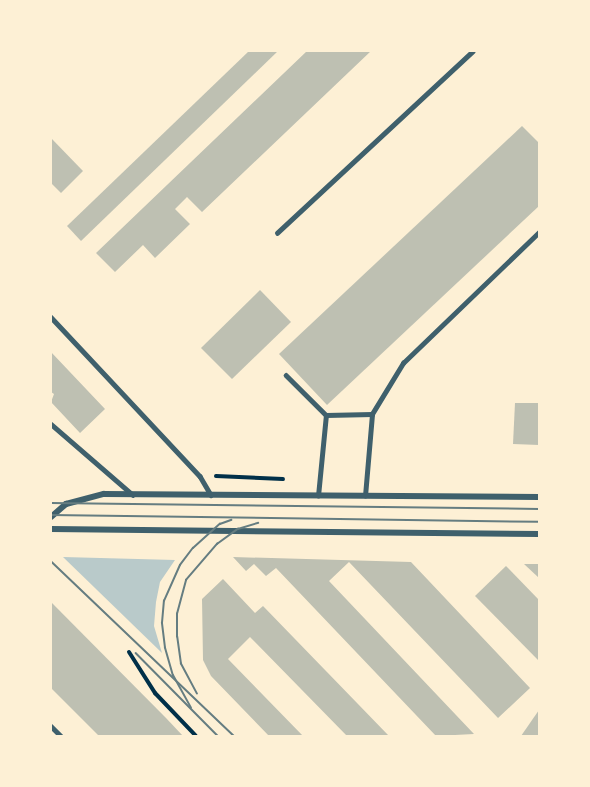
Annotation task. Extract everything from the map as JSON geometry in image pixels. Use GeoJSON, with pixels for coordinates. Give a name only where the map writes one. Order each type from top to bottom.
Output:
{"type":"FeatureCollection","features":[{"type":"Feature","properties":{"kind":"street"},"geometry":{"type":"LineString","coordinates":[[51,517],[66,504],[89,497],[133,495],[539,497]]}},
{"type":"Feature","properties":{"kind":"street"},"geometry":{"type":"LineString","coordinates":[[51,529],[539,534]]}},
{"type":"Feature","properties":{"kind":"lane"},"geometry":{"type":"LineString","coordinates":[[277,233],[473,51]]}},
{"type":"Feature","properties":{"kind":"lane"},"geometry":{"type":"LineString","coordinates":[[365,496],[372,414],[403,363],[539,232]]}},
{"type":"Feature","properties":{"kind":"lane"},"geometry":{"type":"LineString","coordinates":[[51,318],[200,476],[211,495]]}},
{"type":"Feature","properties":{"kind":"lane"},"geometry":{"type":"LineString","coordinates":[[286,375],[326,415],[372,414]]}},
{"type":"Feature","properties":{"kind":"lane"},"geometry":{"type":"LineString","coordinates":[[318,496],[326,415]]}},
{"type":"Feature","properties":{"kind":"lane"},"geometry":{"type":"LineString","coordinates":[[51,424],[133,495]]}},
{"type":"Feature","properties":{"kind":"lane"},"geometry":{"type":"LineString","coordinates":[[51,726],[61,736]]}},
{"type":"Feature","properties":{"kind":"path"},"geometry":{"type":"LineString","coordinates":[[129,652],[155,693],[196,736]]}},
{"type":"Feature","properties":{"kind":"shaded area"},"geometry":{"type":"Polygon","coordinates":[[[63,557],[175,560],[160,582],[156,602],[154,626],[162,653],[63,557]]]}},
{"type":"Feature","properties":{"kind":"building"},"geometry":{"type":"Polygon","coordinates":[[[249,51],[278,51],[81,241],[67,226],[249,51]]]}},
{"type":"Feature","properties":{"kind":"building"},"geometry":{"type":"Polygon","coordinates":[[[307,51],[371,51],[202,212],[187,197],[175,209],[190,224],[155,258],[143,245],[115,272],[96,253],[307,51]]]}},
{"type":"Feature","properties":{"kind":"building"},"geometry":{"type":"Polygon","coordinates":[[[522,126],[539,143],[539,206],[327,405],[279,354],[522,126]]]}},
{"type":"Feature","properties":{"kind":"building"},"geometry":{"type":"Polygon","coordinates":[[[51,138],[83,171],[61,193],[51,183],[51,138]]]}},
{"type":"Feature","properties":{"kind":"building"},"geometry":{"type":"Polygon","coordinates":[[[260,290],[291,322],[232,379],[201,348],[260,290]]]}},
{"type":"Feature","properties":{"kind":"building"},"geometry":{"type":"Polygon","coordinates":[[[51,352],[105,409],[80,433],[51,402],[54,394],[51,392],[51,352]]]}},
{"type":"Feature","properties":{"kind":"building"},"geometry":{"type":"Polygon","coordinates":[[[515,403],[539,403],[539,445],[513,444],[515,403]]]}},
{"type":"Feature","properties":{"kind":"building"},"geometry":{"type":"Polygon","coordinates":[[[233,557],[411,562],[530,688],[498,718],[349,562],[329,581],[474,734],[436,736],[276,568],[266,576],[254,564],[246,571],[233,557]]]}},
{"type":"Feature","properties":{"kind":"building"},"geometry":{"type":"Polygon","coordinates":[[[524,564],[539,564],[539,578],[524,564]]]}},
{"type":"Feature","properties":{"kind":"building"},"geometry":{"type":"Polygon","coordinates":[[[506,566],[539,600],[538,660],[475,596],[506,566]]]}},
{"type":"Feature","properties":{"kind":"building"},"geometry":{"type":"Polygon","coordinates":[[[223,579],[255,613],[263,606],[389,736],[347,736],[250,637],[228,659],[303,736],[269,736],[211,676],[203,660],[202,599],[223,579]]]}},
{"type":"Feature","properties":{"kind":"building"},"geometry":{"type":"Polygon","coordinates":[[[51,602],[183,736],[99,736],[51,688],[51,602]]]}},
{"type":"Feature","properties":{"kind":"building"},"geometry":{"type":"Polygon","coordinates":[[[539,710],[539,736],[521,736],[539,710]]]}},
{"type":"Feature","properties":{"kind":"tram line"},"geometry":{"type":"LineString","coordinates":[[51,503],[539,509]]}},
{"type":"Feature","properties":{"kind":"tram line"},"geometry":{"type":"LineString","coordinates":[[51,515],[539,522]]}},
{"type":"Feature","properties":{"kind":"tram line"},"geometry":{"type":"LineString","coordinates":[[191,708],[173,676],[165,648],[162,623],[164,601],[180,565],[193,548],[220,524],[231,520]]}},
{"type":"Feature","properties":{"kind":"tram line"},"geometry":{"type":"LineString","coordinates":[[197,694],[181,664],[177,637],[177,614],[186,580],[217,544],[238,529],[258,523]]}},
{"type":"Feature","properties":{"kind":"tram line"},"geometry":{"type":"LineString","coordinates":[[51,561],[234,736]]}},
{"type":"Feature","properties":{"kind":"tram line"},"geometry":{"type":"LineString","coordinates":[[136,653],[218,736]]}}]}
